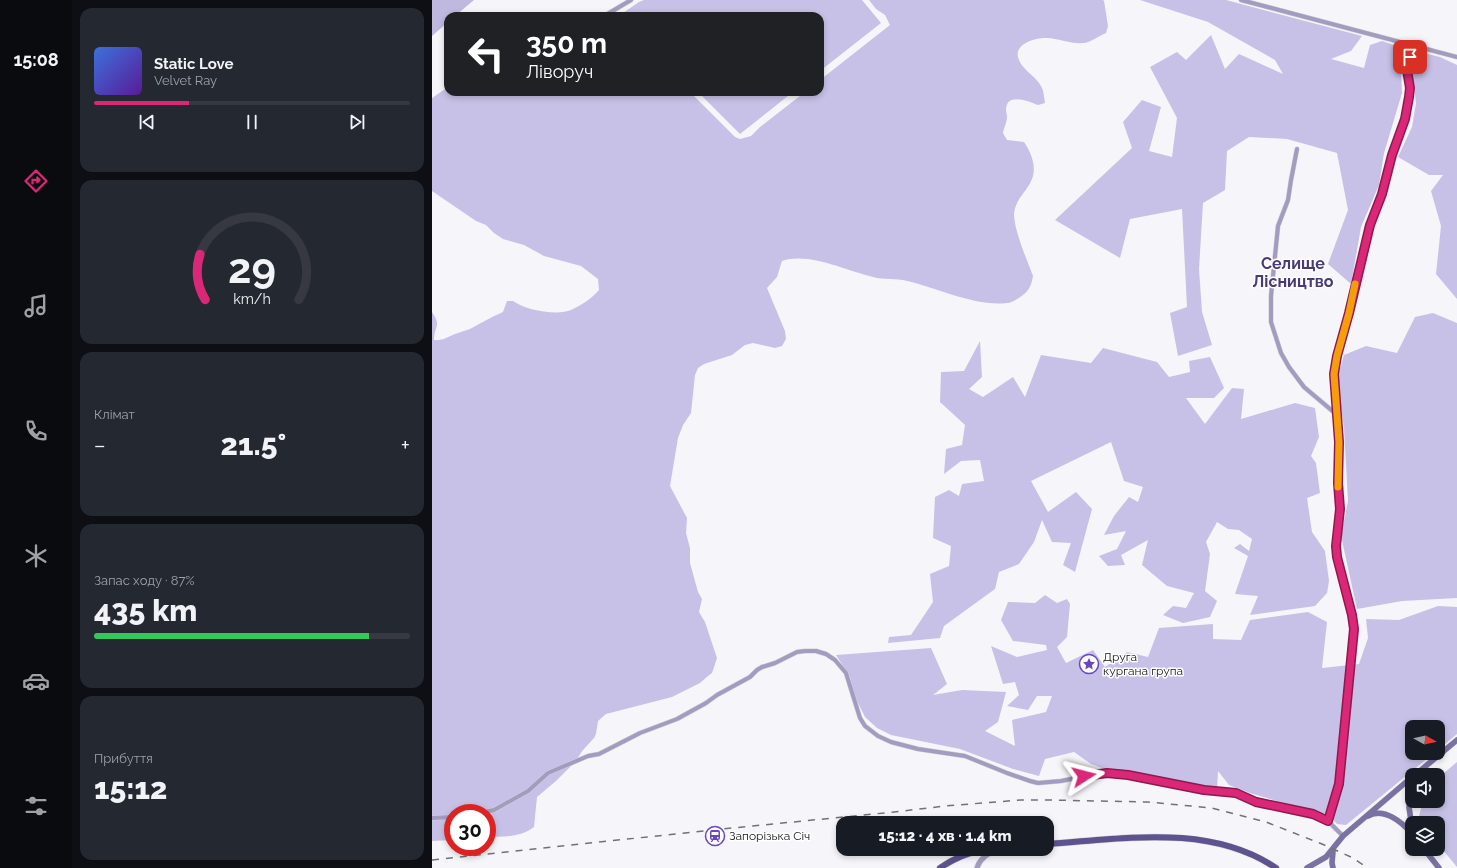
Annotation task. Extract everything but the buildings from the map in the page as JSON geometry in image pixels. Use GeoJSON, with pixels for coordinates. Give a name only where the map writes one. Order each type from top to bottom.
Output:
{"type":"FeatureCollection","features":[{"type":"Feature","properties":{"kind":"main road"},"geometry":{"type":"LineString","coordinates":[[1445,750],[1457,740]]}},
{"type":"Feature","properties":{"kind":"main road"},"geometry":{"type":"LineString","coordinates":[[1423,768],[1433,760]]}},
{"type":"Feature","properties":{"kind":"main road"},"geometry":{"type":"LineString","coordinates":[[1428,768],[1434,760]]}},
{"type":"Feature","properties":{"kind":"main road"},"geometry":{"type":"LineString","coordinates":[[1307,868],[1319,862],[1333,851],[1343,836],[1405,783]]}},
{"type":"Feature","properties":{"kind":"main road"},"geometry":{"type":"LineString","coordinates":[[1360,820],[1370,815],[1381,814],[1396,819],[1405,827]]}},
{"type":"Feature","properties":{"kind":"main road"},"geometry":{"type":"LineString","coordinates":[[1054,844],[1152,837],[1181,838],[1221,844],[1250,854],[1276,868]]}},
{"type":"Feature","properties":{"kind":"main road"},"geometry":{"type":"LineString","coordinates":[[1333,851],[1333,868]]}},
{"type":"Feature","properties":{"kind":"main road"},"geometry":{"type":"LineString","coordinates":[[940,868],[961,856]]}},
{"type":"Feature","properties":{"kind":"main road"},"geometry":{"type":"LineString","coordinates":[[1430,856],[1439,868]]}},
{"type":"Feature","properties":{"kind":"street"},"geometry":{"type":"LineString","coordinates":[[611,12],[631,0]]}},
{"type":"Feature","properties":{"kind":"street"},"geometry":{"type":"LineString","coordinates":[[1241,0],[1457,57]]}},
{"type":"Feature","properties":{"kind":"street"},"geometry":{"type":"LineString","coordinates":[[1328,821],[1339,784],[1354,629],[1352,615],[1337,557],[1336,546],[1340,509],[1338,483],[1339,442],[1334,374],[1337,356],[1370,225],[1382,194],[1392,155],[1405,119],[1410,88],[1406,64],[1414,46]]}},
{"type":"Feature","properties":{"kind":"street"},"geometry":{"type":"LineString","coordinates":[[1297,149],[1290,180],[1288,200],[1278,226],[1271,296],[1271,322],[1281,354],[1289,366],[1304,387],[1336,414]]}},
{"type":"Feature","properties":{"kind":"street"},"geometry":{"type":"LineString","coordinates":[[496,809],[528,791],[548,774],[588,756],[599,754],[640,733],[676,719],[750,677],[762,667],[775,663],[797,652],[816,651],[826,654],[835,660],[846,673],[860,718],[865,726],[878,736],[891,742],[918,749],[965,756],[1030,781],[1048,783],[1107,773],[1128,775],[1204,790],[1236,793],[1256,802],[1313,814],[1328,821],[1343,836]]}},
{"type":"Feature","properties":{"kind":"street"},"geometry":{"type":"LineString","coordinates":[[432,818],[444,817]]}},
{"type":"Feature","properties":{"kind":"street"},"geometry":{"type":"LineString","coordinates":[[977,868],[985,856]]}},
{"type":"Feature","properties":{"kind":"shaded area"},"geometry":{"type":"Polygon","coordinates":[[[432,0],[474,0],[460,12],[444,12],[444,26],[432,36],[432,0]]]}},
{"type":"Feature","properties":{"kind":"shaded area"},"geometry":{"type":"Polygon","coordinates":[[[644,0],[862,0],[881,23],[824,68],[824,12],[624,12],[644,0]]]}},
{"type":"Feature","properties":{"kind":"shaded area"},"geometry":{"type":"Polygon","coordinates":[[[869,0],[1104,1],[1108,26],[1106,33],[1084,43],[1074,43],[1048,38],[1033,40],[1023,45],[1018,52],[1018,57],[1022,66],[1040,84],[1044,93],[1045,103],[1038,105],[1018,99],[1013,99],[1010,101],[1007,104],[1007,119],[1003,133],[1007,140],[1024,142],[1029,150],[1034,165],[1030,184],[1019,200],[1014,214],[1018,236],[1033,276],[1030,287],[1021,296],[1009,303],[983,302],[970,300],[907,281],[873,277],[828,263],[804,259],[782,261],[777,277],[767,288],[785,331],[786,339],[782,346],[775,348],[753,343],[745,345],[732,355],[704,364],[698,368],[695,375],[691,413],[683,425],[678,438],[670,486],[687,518],[686,533],[690,548],[690,563],[698,592],[702,599],[699,612],[705,622],[717,658],[712,673],[700,683],[672,697],[606,714],[598,721],[594,738],[574,763],[537,797],[534,827],[528,831],[512,836],[496,837],[496,804],[444,804],[444,840],[432,841],[432,312],[437,320],[434,340],[440,340],[470,329],[503,312],[507,301],[513,301],[525,307],[541,311],[565,312],[583,304],[599,290],[598,279],[581,266],[544,256],[524,245],[503,239],[486,225],[476,221],[432,191],[432,98],[444,90],[444,96],[694,96],[735,137],[740,139],[751,136],[760,127],[800,96],[824,96],[824,77],[890,25],[885,15],[876,9],[869,0]]]}},
{"type":"Feature","properties":{"kind":"shaded area"},"geometry":{"type":"Polygon","coordinates":[[[1140,0],[1226,0],[1362,36],[1351,51],[1331,59],[1364,68],[1370,45],[1382,41],[1400,47],[1402,93],[1384,153],[1379,185],[1361,227],[1351,284],[1328,264],[1348,210],[1337,153],[1287,139],[1249,137],[1227,151],[1225,190],[1203,203],[1199,269],[1202,312],[1212,345],[1178,356],[1170,313],[1187,307],[1182,209],[1130,219],[1120,258],[1055,220],[1132,148],[1123,122],[1142,100],[1161,107],[1149,151],[1172,157],[1177,118],[1150,67],[1177,52],[1186,60],[1211,35],[1225,69],[1239,54],[1283,74],[1275,60],[1208,22],[1140,0]]]}},
{"type":"Feature","properties":{"kind":"shaded area"},"geometry":{"type":"Polygon","coordinates":[[[1415,51],[1440,57],[1457,65],[1457,299],[1436,274],[1441,226],[1431,191],[1443,175],[1429,175],[1398,157],[1412,127],[1416,103],[1411,63],[1415,51]]]}},
{"type":"Feature","properties":{"kind":"shaded area"},"geometry":{"type":"Polygon","coordinates":[[[702,96],[788,96],[740,134],[702,96]]]}},
{"type":"Feature","properties":{"kind":"shaded area"},"geometry":{"type":"Polygon","coordinates":[[[1433,313],[1457,323],[1457,598],[1402,601],[1357,609],[1341,536],[1348,501],[1344,428],[1337,379],[1344,355],[1366,346],[1397,353],[1415,317],[1433,313]]]}},
{"type":"Feature","properties":{"kind":"shaded area"},"geometry":{"type":"Polygon","coordinates":[[[980,341],[982,377],[969,389],[983,397],[1013,377],[1025,397],[1041,355],[1091,363],[1103,348],[1157,362],[1169,377],[1190,372],[1189,361],[1210,357],[1224,388],[1214,398],[1186,398],[1205,424],[1232,388],[1244,389],[1241,419],[1295,403],[1315,408],[1319,437],[1311,456],[1316,463],[1320,493],[1307,498],[1312,532],[1325,551],[1329,581],[1327,593],[1315,606],[1250,615],[1258,596],[1235,594],[1248,556],[1234,548],[1240,544],[1249,551],[1252,539],[1239,530],[1228,529],[1217,522],[1206,542],[1210,554],[1205,591],[1217,601],[1210,617],[1183,623],[1163,615],[1173,606],[1186,608],[1194,593],[1167,586],[1142,565],[1148,540],[1121,555],[1125,565],[1108,566],[1099,556],[1117,549],[1126,531],[1104,535],[1114,516],[1129,497],[1138,502],[1143,487],[1124,481],[1111,442],[1031,481],[1048,512],[1076,492],[1092,509],[1075,572],[1063,565],[1071,543],[1052,542],[1042,520],[1034,542],[1019,564],[999,572],[995,589],[944,626],[940,638],[888,643],[889,637],[911,635],[933,602],[930,574],[949,566],[951,546],[933,538],[935,497],[949,490],[959,496],[962,484],[984,481],[980,460],[961,461],[944,474],[946,449],[962,445],[965,425],[940,402],[941,372],[964,371],[980,341]]]}},
{"type":"Feature","properties":{"kind":"shaded area"},"geometry":{"type":"Polygon","coordinates":[[[1045,595],[1057,603],[1067,599],[1070,604],[1067,637],[1057,647],[1066,663],[1093,650],[1105,667],[1127,652],[1148,657],[1159,628],[1213,624],[1213,639],[1241,640],[1250,620],[1308,612],[1327,622],[1322,668],[1359,664],[1368,638],[1366,619],[1399,620],[1438,606],[1457,607],[1457,734],[1445,744],[1445,720],[1405,720],[1405,760],[1425,760],[1416,768],[1405,768],[1405,777],[1346,825],[1337,824],[1328,814],[1317,813],[1250,793],[1229,785],[1218,771],[1217,791],[1118,774],[1091,764],[1074,752],[1045,759],[1039,776],[1013,769],[960,749],[891,735],[877,728],[865,717],[854,695],[850,677],[836,655],[931,648],[947,684],[933,695],[962,690],[1006,692],[998,722],[985,731],[1015,746],[1012,720],[1046,712],[1052,696],[1037,696],[1028,710],[1007,706],[1019,695],[1015,682],[1003,684],[991,646],[1017,657],[1047,650],[1046,645],[1013,641],[1001,620],[1008,602],[1035,603],[1045,595]]]}},
{"type":"Feature","properties":{"kind":"shaded area"},"geometry":{"type":"Polygon","coordinates":[[[1457,762],[1457,867],[1445,852],[1445,816],[1419,816],[1421,808],[1445,808],[1445,772],[1457,762]]]}},
{"type":"Feature","properties":{"kind":"railway"},"geometry":{"type":"LineString","coordinates":[[432,860],[945,806],[1021,800],[1048,800],[1148,802],[1212,808],[1266,822],[1351,857],[1368,868]]}},
{"type":"Feature","properties":{"kind":"slow traffic"},"geometry":{"type":"LineString","coordinates":[[1338,487],[1339,442],[1334,374],[1355,284]]}},
{"type":"Feature","properties":{"kind":"place","name":"Друга кургана група"},"geometry":{"type":"Point","coordinates":[1089,664]}},
{"type":"Feature","properties":{"kind":"place","name":"Запорізька Січ"},"geometry":{"type":"Point","coordinates":[715,836]}},
{"type":"Feature","properties":{"kind":"district","name":"Селище Лісництво"},"geometry":{"type":"Point","coordinates":[1293,272]}},
{"type":"Feature","properties":{"kind":"route"},"geometry":{"type":"LineString","coordinates":[[1084,776],[1107,773],[1128,775],[1204,790],[1236,793],[1256,802],[1292,811],[1313,814],[1328,821],[1339,784],[1354,629],[1352,615],[1337,557],[1336,546],[1340,509],[1338,483],[1339,442],[1334,374],[1337,356],[1346,326],[1370,225],[1382,194],[1392,155],[1408,108],[1410,88],[1406,64],[1410,57]]}}]}
